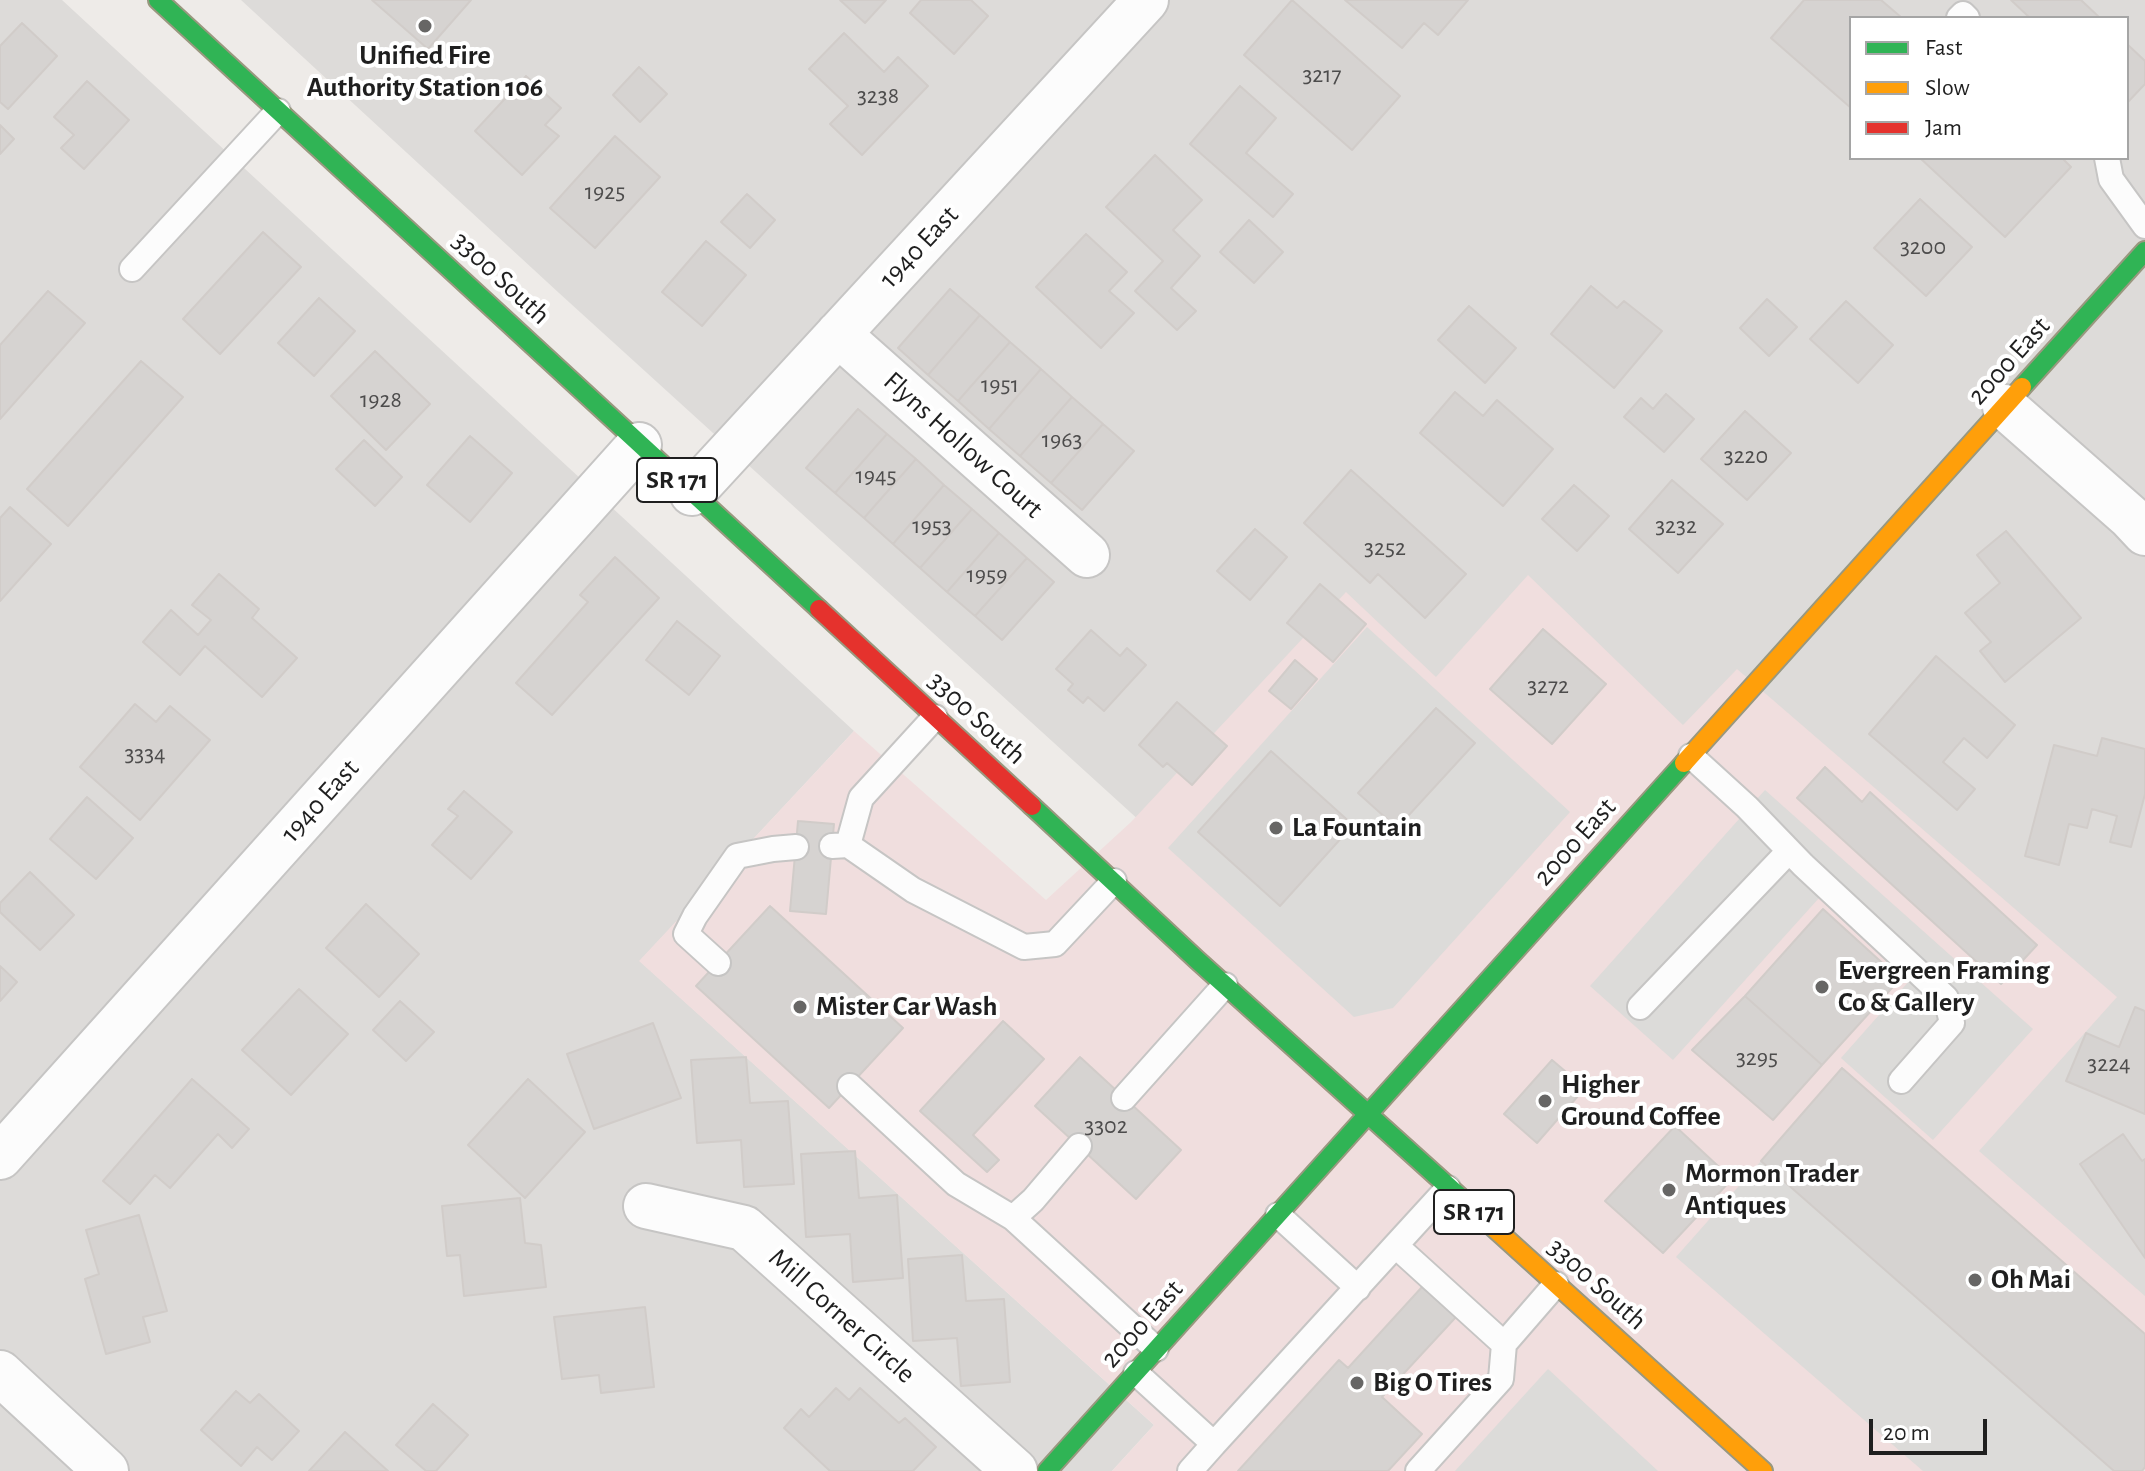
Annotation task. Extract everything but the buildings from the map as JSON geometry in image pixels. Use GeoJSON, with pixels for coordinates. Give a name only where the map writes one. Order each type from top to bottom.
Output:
{"type":"FeatureCollection","features":[{"type":"Feature","properties":{"kind":"main road","name":"3300 South"},"geometry":{"type":"LineString","coordinates":[[158,0],[1225,985],[1763,1471]]}},
{"type":"Feature","properties":{"kind":"main road","name":"2000 East"},"geometry":{"type":"LineString","coordinates":[[1047,1471],[2145,251]]}},
{"type":"Feature","properties":{"kind":"street","name":"1940 East"},"geometry":{"type":"LineString","coordinates":[[692,493],[1146,0]]}},
{"type":"Feature","properties":{"kind":"street","name":"Flyns Hollow Court"},"geometry":{"type":"LineString","coordinates":[[838,334],[1087,555]]}},
{"type":"Feature","properties":{"kind":"street"},"geometry":{"type":"LineString","coordinates":[[2005,407],[2145,533]]}},
{"type":"Feature","properties":{"kind":"street","name":"1940 East"},"geometry":{"type":"LineString","coordinates":[[0,1157],[639,445]]}},
{"type":"Feature","properties":{"kind":"street","name":"Mill Corner Circle"},"geometry":{"type":"LineString","coordinates":[[646,1206],[744,1228],[1015,1471]]}},
{"type":"Feature","properties":{"kind":"street"},"geometry":{"type":"LineString","coordinates":[[0,1373],[106,1471]]}},
{"type":"Feature","properties":{"kind":"lane"},"geometry":{"type":"LineString","coordinates":[[132,269],[278,111]]}},
{"type":"Feature","properties":{"kind":"lane"},"geometry":{"type":"LineString","coordinates":[[2107,160],[2111,179],[2145,226]]}},
{"type":"Feature","properties":{"kind":"lane"},"geometry":{"type":"LineString","coordinates":[[935,717],[861,798],[840,845],[913,890],[1024,947],[1055,944],[1114,881]]}},
{"type":"Feature","properties":{"kind":"lane"},"geometry":{"type":"LineString","coordinates":[[1691,756],[1946,998],[1952,1023],[1901,1081]]}},
{"type":"Feature","properties":{"kind":"lane"},"geometry":{"type":"LineString","coordinates":[[718,963],[686,934],[695,916],[737,856],[796,847]]}},
{"type":"Feature","properties":{"kind":"lane"},"geometry":{"type":"LineString","coordinates":[[1640,1007],[1789,851]]}},
{"type":"Feature","properties":{"kind":"lane"},"geometry":{"type":"LineString","coordinates":[[1124,1098],[1225,985]]}},
{"type":"Feature","properties":{"kind":"lane"},"geometry":{"type":"LineString","coordinates":[[850,1086],[956,1184],[1013,1218],[1156,1349]]}},
{"type":"Feature","properties":{"kind":"lane"},"geometry":{"type":"LineString","coordinates":[[1013,1218],[1033,1200],[1079,1146]]}},
{"type":"Feature","properties":{"kind":"lane"},"geometry":{"type":"LineString","coordinates":[[1190,1471],[1448,1188]]}},
{"type":"Feature","properties":{"kind":"lane"},"geometry":{"type":"LineString","coordinates":[[1278,1215],[1358,1288]]}},
{"type":"Feature","properties":{"kind":"lane"},"geometry":{"type":"LineString","coordinates":[[1396,1246],[1504,1344]]}},
{"type":"Feature","properties":{"kind":"lane"},"geometry":{"type":"LineString","coordinates":[[1418,1471],[1501,1379],[1504,1344],[1556,1284]]}},
{"type":"Feature","properties":{"kind":"lane"},"geometry":{"type":"LineString","coordinates":[[1136,1373],[1214,1444]]}},
{"type":"Feature","properties":{"kind":"shaded area"},"geometry":{"type":"Polygon","coordinates":[[[0,0],[62,0],[854,731],[640,961],[1154,1425],[1112,1471],[0,1471],[0,0]]]}},
{"type":"Feature","properties":{"kind":"shaded area"},"geometry":{"type":"Polygon","coordinates":[[[241,0],[2145,0],[2145,1471],[1855,1471],[241,0]]]}},
{"type":"Feature","properties":{"kind":"shaded area"},"geometry":{"type":"Polygon","coordinates":[[[1528,575],[1683,725],[1737,669],[2117,997],[1979,1151],[2145,1296],[2145,1471],[1112,1471],[1154,1425],[639,961],[854,731],[1046,900],[1131,822],[1346,592],[1436,677],[1528,575]]]}},
{"type":"Feature","properties":{"kind":"shaded area"},"geometry":{"type":"Polygon","coordinates":[[[1367,627],[1570,812],[1393,1008],[1354,1017],[1168,848],[1367,627]]]}},
{"type":"Feature","properties":{"kind":"shaded area"},"geometry":{"type":"Polygon","coordinates":[[[1765,790],[2033,1029],[1933,1140],[1841,1058],[1910,980],[1819,898],[1673,1060],[1590,986],[1765,790]]]}},
{"type":"Feature","properties":{"kind":"shaded area"},"geometry":{"type":"Polygon","coordinates":[[[1761,1161],[2114,1471],[1923,1471],[1676,1257],[1761,1161]]]}},
{"type":"Feature","properties":{"kind":"shaded area"},"geometry":{"type":"Polygon","coordinates":[[[1548,1369],[1658,1471],[1455,1471],[1548,1369]]]}},
{"type":"Feature","properties":{"kind":"traffic: fast"},"geometry":{"type":"LineString","coordinates":[[158,0],[819,609]]}},
{"type":"Feature","properties":{"kind":"traffic: fast"},"geometry":{"type":"LineString","coordinates":[[2022,387],[2145,251]]}},
{"type":"Feature","properties":{"kind":"traffic: fast"},"geometry":{"type":"LineString","coordinates":[[1047,1471],[1684,763]]}},
{"type":"Feature","properties":{"kind":"traffic: fast"},"geometry":{"type":"LineString","coordinates":[[1032,806],[1461,1198]]}},
{"type":"Feature","properties":{"kind":"traffic: slow"},"geometry":{"type":"LineString","coordinates":[[1684,763],[2022,387]]}},
{"type":"Feature","properties":{"kind":"traffic: slow"},"geometry":{"type":"LineString","coordinates":[[1461,1198],[1763,1471]]}},
{"type":"Feature","properties":{"kind":"traffic: jam"},"geometry":{"type":"LineString","coordinates":[[819,609],[1032,806]]}},
{"type":"Feature","properties":{"kind":"place","name":"Unified Fire Authority Station 106"},"geometry":{"type":"Point","coordinates":[425,26]}},
{"type":"Feature","properties":{"kind":"place","name":"La Fountain"},"geometry":{"type":"Point","coordinates":[1276,828]}},
{"type":"Feature","properties":{"kind":"place","name":"Evergreen Framing Co & Gallery"},"geometry":{"type":"Point","coordinates":[1822,987]}},
{"type":"Feature","properties":{"kind":"place","name":"Mister Car Wash"},"geometry":{"type":"Point","coordinates":[800,1007]}},
{"type":"Feature","properties":{"kind":"place","name":"Higher Ground Coffee"},"geometry":{"type":"Point","coordinates":[1545,1101]}},
{"type":"Feature","properties":{"kind":"place","name":"Mormon Trader Antiques"},"geometry":{"type":"Point","coordinates":[1669,1190]}},
{"type":"Feature","properties":{"kind":"place","name":"Oh Mai"},"geometry":{"type":"Point","coordinates":[1975,1280]}},
{"type":"Feature","properties":{"kind":"place","name":"Big O Tires"},"geometry":{"type":"Point","coordinates":[1357,1383]}}]}
